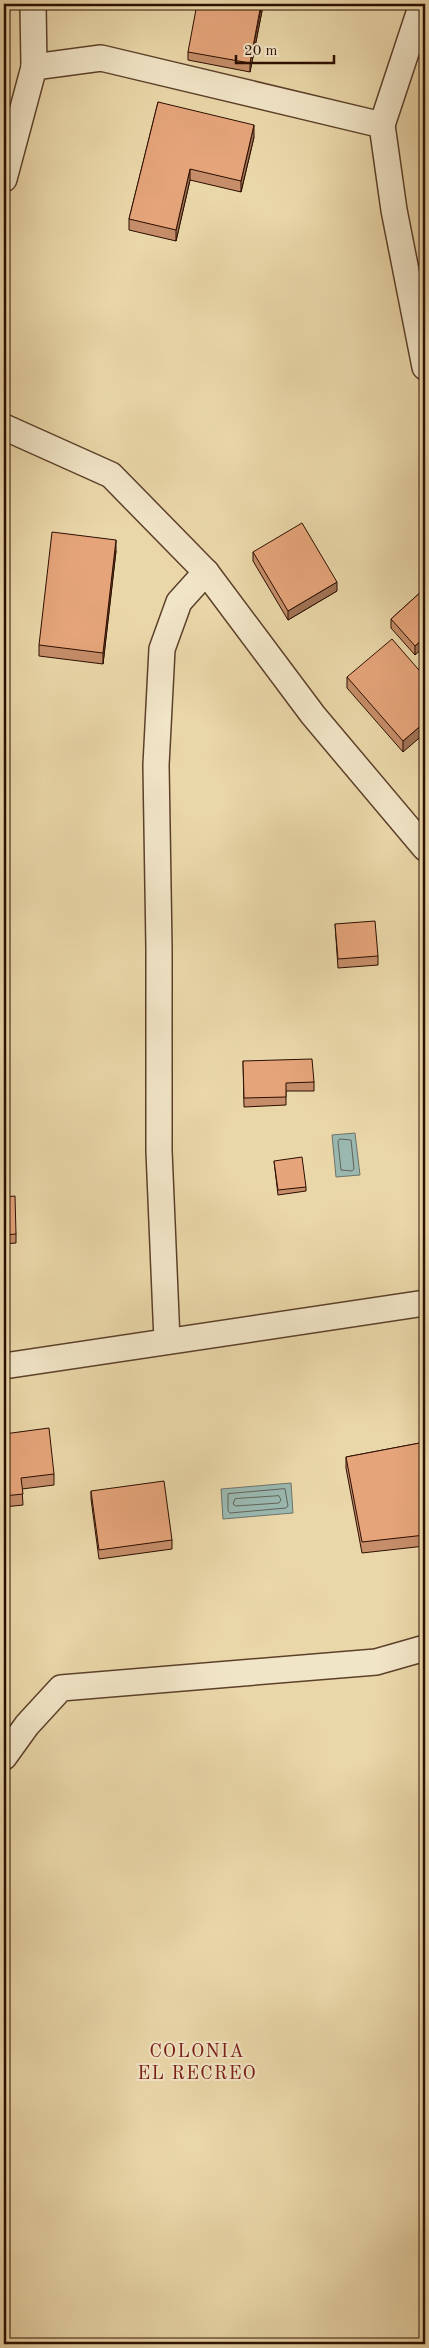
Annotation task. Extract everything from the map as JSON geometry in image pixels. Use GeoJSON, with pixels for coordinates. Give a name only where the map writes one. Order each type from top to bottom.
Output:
{"type":"FeatureCollection","features":[{"type":"Feature","properties":{"kind":"street"},"geometry":{"type":"LineString","coordinates":[[4,179],[34,66],[33,4]]}},
{"type":"Feature","properties":{"kind":"street"},"geometry":{"type":"LineString","coordinates":[[422,4],[382,125],[394,210],[425,367]]}},
{"type":"Feature","properties":{"kind":"street"},"geometry":{"type":"LineString","coordinates":[[34,66],[101,58],[382,125]]}},
{"type":"Feature","properties":{"kind":"street"},"geometry":{"type":"LineString","coordinates":[[4,427],[111,475],[206,572],[313,715],[425,848]]}},
{"type":"Feature","properties":{"kind":"street"},"geometry":{"type":"LineString","coordinates":[[166,1341],[159,1152],[159,948],[156,755],[162,648],[179,602],[206,572]]}},
{"type":"Feature","properties":{"kind":"street"},"geometry":{"type":"LineString","coordinates":[[4,1366],[425,1303]]}},
{"type":"Feature","properties":{"kind":"street"},"geometry":{"type":"LineString","coordinates":[[4,1756],[27,1725],[61,1688],[376,1662],[425,1648]]}},
{"type":"Feature","properties":{"kind":"water"},"geometry":{"type":"Polygon","coordinates":[[[355,1133],[360,1175],[336,1177],[332,1135],[355,1133]]]}},
{"type":"Feature","properties":{"kind":"water"},"geometry":{"type":"Polygon","coordinates":[[[291,1483],[293,1513],[223,1519],[221,1489],[291,1483]]]}},
{"type":"Feature","properties":{"kind":"building"},"geometry":{"type":"Polygon","coordinates":[[[197,4],[261,4],[250,63],[188,52],[197,4]]]}},
{"type":"Feature","properties":{"kind":"building"},"geometry":{"type":"Polygon","coordinates":[[[158,102],[254,125],[241,181],[190,169],[176,230],[129,219],[158,102]]]}},
{"type":"Feature","properties":{"kind":"building"},"geometry":{"type":"Polygon","coordinates":[[[302,523],[337,582],[288,611],[253,552],[302,523]]]}},
{"type":"Feature","properties":{"kind":"building"},"geometry":{"type":"Polygon","coordinates":[[[52,532],[116,540],[103,653],[39,645],[52,532]]]}},
{"type":"Feature","properties":{"kind":"building"},"geometry":{"type":"Polygon","coordinates":[[[423,590],[425,592],[425,637],[415,646],[391,619],[423,590]]]}},
{"type":"Feature","properties":{"kind":"building"},"geometry":{"type":"Polygon","coordinates":[[[392,639],[425,677],[425,722],[403,741],[347,677],[392,639]]]}},
{"type":"Feature","properties":{"kind":"building"},"geometry":{"type":"Polygon","coordinates":[[[375,921],[378,956],[338,959],[335,924],[375,921]]]}},
{"type":"Feature","properties":{"kind":"building"},"geometry":{"type":"Polygon","coordinates":[[[312,1059],[314,1082],[286,1083],[286,1097],[244,1098],[243,1061],[312,1059]]]}},
{"type":"Feature","properties":{"kind":"building"},"geometry":{"type":"Polygon","coordinates":[[[302,1157],[306,1187],[278,1190],[274,1161],[302,1157]]]}},
{"type":"Feature","properties":{"kind":"building"},"geometry":{"type":"Polygon","coordinates":[[[15,1196],[16,1234],[4,1235],[4,1197],[15,1196]]]}},
{"type":"Feature","properties":{"kind":"building"},"geometry":{"type":"Polygon","coordinates":[[[6,1254],[8,1300],[4,1300],[4,1255],[6,1254]]]}},
{"type":"Feature","properties":{"kind":"building"},"geometry":{"type":"Polygon","coordinates":[[[49,1428],[54,1474],[21,1478],[23,1494],[4,1496],[4,1434],[49,1428]]]}},
{"type":"Feature","properties":{"kind":"building"},"geometry":{"type":"Polygon","coordinates":[[[425,1442],[425,1535],[362,1542],[346,1457],[425,1442]]]}},
{"type":"Feature","properties":{"kind":"building"},"geometry":{"type":"Polygon","coordinates":[[[164,1481],[172,1540],[99,1550],[91,1491],[164,1481]]]}},
{"type":"Feature","properties":{"kind":"district","name":"COLONIA EL RECREO"},"geometry":{"type":"Point","coordinates":[197,2061]}}]}
